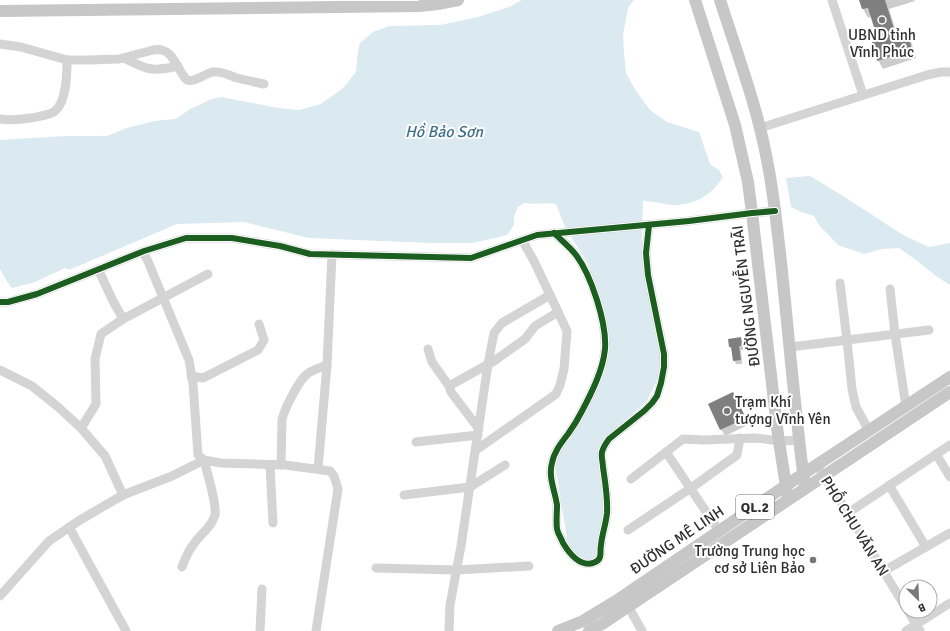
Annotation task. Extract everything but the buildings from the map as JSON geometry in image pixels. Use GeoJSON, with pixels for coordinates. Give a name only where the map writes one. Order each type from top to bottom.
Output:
{"type":"FeatureCollection","features":[{"type":"Feature","properties":{"kind":"main road"},"geometry":{"type":"LineString","coordinates":[[0,11],[338,4],[419,6],[458,0]]}},
{"type":"Feature","properties":{"kind":"main road","name":"ĐƯỜNG NGUYỄN TRÃI"},"geometry":{"type":"LineString","coordinates":[[695,0],[734,125],[748,182],[788,499]]}},
{"type":"Feature","properties":{"kind":"main road"},"geometry":{"type":"LineString","coordinates":[[720,0],[758,118],[770,174],[805,488]]}},
{"type":"Feature","properties":{"kind":"main road","name":"ĐƯỜNG MÊ LINH"},"geometry":{"type":"LineString","coordinates":[[558,631],[596,614],[950,377]]}},
{"type":"Feature","properties":{"kind":"main road","name":"ĐƯỜNG MÊ LINH"},"geometry":{"type":"LineString","coordinates":[[589,631],[602,624],[950,392]]}},
{"type":"Feature","properties":{"kind":"street"},"geometry":{"type":"LineString","coordinates":[[832,0],[863,95]]}},
{"type":"Feature","properties":{"kind":"street"},"geometry":{"type":"LineString","coordinates":[[0,44],[21,47],[67,60],[111,60],[162,49],[166,51],[178,66],[185,79],[193,80],[210,72],[218,72],[264,84]]}},
{"type":"Feature","properties":{"kind":"street"},"geometry":{"type":"LineString","coordinates":[[124,58],[148,69],[163,69],[178,66]]}},
{"type":"Feature","properties":{"kind":"street"},"geometry":{"type":"LineString","coordinates":[[0,119],[17,120],[41,116],[56,110],[65,91],[67,60]]}},
{"type":"Feature","properties":{"kind":"street"},"geometry":{"type":"LineString","coordinates":[[760,128],[927,75],[950,72]]}},
{"type":"Feature","properties":{"kind":"street"},"geometry":{"type":"LineString","coordinates":[[0,302],[8,302],[37,294],[142,252],[186,238],[232,238],[280,246],[310,254],[471,258],[537,234],[648,225],[752,213],[775,212]]}},
{"type":"Feature","properties":{"kind":"street"},"geometry":{"type":"LineString","coordinates":[[557,233],[575,253],[589,280],[600,310],[605,340],[605,349],[601,369],[577,420],[555,454],[551,469],[560,536],[574,558],[588,564],[597,561],[600,558],[607,514],[602,454],[605,444],[652,403],[657,396],[664,367],[664,354],[648,275],[646,254],[648,225]]}},
{"type":"Feature","properties":{"kind":"street"},"geometry":{"type":"LineString","coordinates":[[476,450],[557,392],[564,369],[567,331],[534,261],[522,240]]}},
{"type":"Feature","properties":{"kind":"street"},"geometry":{"type":"LineString","coordinates":[[142,252],[147,259],[189,360],[193,384],[198,454],[204,460],[214,498],[215,514],[212,522],[194,542],[182,567]]}},
{"type":"Feature","properties":{"kind":"street"},"geometry":{"type":"LineString","coordinates":[[318,469],[327,365],[332,254]]}},
{"type":"Feature","properties":{"kind":"street"},"geometry":{"type":"LineString","coordinates":[[98,269],[123,319]]}},
{"type":"Feature","properties":{"kind":"street"},"geometry":{"type":"LineString","coordinates":[[80,428],[96,404],[95,359],[101,334],[123,319],[208,274]]}},
{"type":"Feature","properties":{"kind":"street"},"geometry":{"type":"LineString","coordinates":[[840,283],[852,389],[856,407],[869,431]]}},
{"type":"Feature","properties":{"kind":"street"},"geometry":{"type":"LineString","coordinates":[[890,289],[906,407]]}},
{"type":"Feature","properties":{"kind":"street"},"geometry":{"type":"LineString","coordinates":[[449,631],[450,604],[494,333],[502,323],[550,295]]}},
{"type":"Feature","properties":{"kind":"street"},"geometry":{"type":"LineString","coordinates":[[449,386],[488,364],[525,339],[535,326],[558,312]]}},
{"type":"Feature","properties":{"kind":"street"},"geometry":{"type":"LineString","coordinates":[[191,376],[203,378],[258,350],[264,340],[258,324]]}},
{"type":"Feature","properties":{"kind":"street"},"geometry":{"type":"LineString","coordinates":[[790,347],[929,330]]}},
{"type":"Feature","properties":{"kind":"street"},"geometry":{"type":"LineString","coordinates":[[428,348],[432,362],[479,432]]}},
{"type":"Feature","properties":{"kind":"street"},"geometry":{"type":"LineString","coordinates":[[281,465],[283,414],[300,382],[305,376],[327,365]]}},
{"type":"Feature","properties":{"kind":"street"},"geometry":{"type":"LineString","coordinates":[[0,370],[32,386],[58,407],[80,428],[104,456],[123,495]]}},
{"type":"Feature","properties":{"kind":"street"},"geometry":{"type":"LineString","coordinates":[[416,442],[479,432]]}},
{"type":"Feature","properties":{"kind":"street"},"geometry":{"type":"LineString","coordinates":[[628,530],[737,455],[740,438]]}},
{"type":"Feature","properties":{"kind":"street"},"geometry":{"type":"LineString","coordinates":[[631,479],[683,440],[755,438],[780,441],[799,440]]}},
{"type":"Feature","properties":{"kind":"street"},"geometry":{"type":"LineString","coordinates":[[848,513],[950,445]]}},
{"type":"Feature","properties":{"kind":"street"},"geometry":{"type":"LineString","coordinates":[[666,452],[719,531]]}},
{"type":"Feature","properties":{"kind":"street"},"geometry":{"type":"LineString","coordinates":[[936,454],[950,477]]}},
{"type":"Feature","properties":{"kind":"street"},"geometry":{"type":"LineString","coordinates":[[0,596],[49,541],[69,527],[123,495],[172,476],[204,460],[221,463],[281,465],[318,469],[330,471],[334,476],[338,488],[316,631]]}},
{"type":"Feature","properties":{"kind":"street"},"geometry":{"type":"LineString","coordinates":[[270,465],[273,523]]}},
{"type":"Feature","properties":{"kind":"street"},"geometry":{"type":"LineString","coordinates":[[404,495],[470,487],[505,465]]}},
{"type":"Feature","properties":{"kind":"street","name":"PHỐ CHU VĂN AN"},"geometry":{"type":"LineString","coordinates":[[817,465],[898,595]]}},
{"type":"Feature","properties":{"kind":"street"},"geometry":{"type":"LineString","coordinates":[[889,486],[926,547]]}},
{"type":"Feature","properties":{"kind":"street"},"geometry":{"type":"LineString","coordinates":[[69,527],[126,631]]}},
{"type":"Feature","properties":{"kind":"street"},"geometry":{"type":"LineString","coordinates":[[884,571],[950,533]]}},
{"type":"Feature","properties":{"kind":"street"},"geometry":{"type":"LineString","coordinates":[[376,568],[456,570],[529,566]]}},
{"type":"Feature","properties":{"kind":"street"},"geometry":{"type":"LineString","coordinates":[[260,631],[262,589]]}},
{"type":"Feature","properties":{"kind":"street"},"geometry":{"type":"LineString","coordinates":[[906,631],[918,628],[950,603]]}},
{"type":"Feature","properties":{"kind":"street"},"geometry":{"type":"LineString","coordinates":[[628,606],[642,631]]}},
{"type":"Feature","properties":{"kind":"street"},"geometry":{"type":"LineString","coordinates":[[913,619],[918,628]]}},
{"type":"Feature","properties":{"kind":"water","name":"Hồ Bảo Sơn"},"geometry":{"type":"Polygon","coordinates":[[[522,0],[634,0],[628,8],[623,35],[626,73],[636,91],[650,110],[667,122],[699,132],[710,164],[719,170],[723,177],[714,189],[696,201],[682,205],[672,205],[643,201],[642,236],[644,271],[661,359],[659,375],[646,402],[608,435],[599,449],[598,462],[604,514],[598,554],[594,558],[586,560],[577,556],[567,544],[555,464],[563,446],[586,413],[604,374],[609,354],[602,306],[588,264],[565,227],[556,204],[524,203],[518,207],[514,216],[514,225],[507,235],[473,243],[431,243],[309,238],[244,222],[177,224],[69,270],[65,268],[35,282],[12,288],[0,269],[0,140],[66,136],[107,136],[127,128],[154,121],[176,119],[190,109],[212,99],[221,97],[278,108],[299,110],[321,104],[343,88],[356,72],[360,43],[373,32],[389,26],[440,25],[478,17],[509,7],[522,0]]]}},
{"type":"Feature","properties":{"kind":"water"},"geometry":{"type":"Polygon","coordinates":[[[810,176],[903,235],[929,247],[950,243],[950,285],[899,248],[882,249],[864,254],[838,245],[819,225],[814,216],[791,207],[786,178],[810,176]]]}},
{"type":"Feature","properties":{"kind":"cycle path"},"geometry":{"type":"LineString","coordinates":[[0,302],[8,302],[37,294],[144,251],[186,238],[232,238],[280,246],[310,254],[471,258],[537,235],[689,221],[775,211]]}},
{"type":"Feature","properties":{"kind":"cycle path"},"geometry":{"type":"LineString","coordinates":[[554,233],[576,255],[587,274],[601,313],[605,338],[605,349],[602,365],[590,396],[572,429],[556,451],[551,468],[551,479],[557,505],[558,533],[571,555],[579,561],[588,564],[595,562],[600,557],[607,513],[602,450],[609,439],[652,403],[657,396],[664,367],[664,354],[648,275],[646,253],[649,225]]}},
{"type":"Feature","properties":{"kind":"place","name":"UBND tỉnh Vĩnh Phúc"},"geometry":{"type":"Point","coordinates":[882,20]}},
{"type":"Feature","properties":{"kind":"place","name":"Trạm Khí tượng Vĩnh Yên"},"geometry":{"type":"Point","coordinates":[727,411]}},
{"type":"Feature","properties":{"kind":"place","name":"Trường Trung học cơ sở Liên Bảo"},"geometry":{"type":"Point","coordinates":[813,560]}}]}
